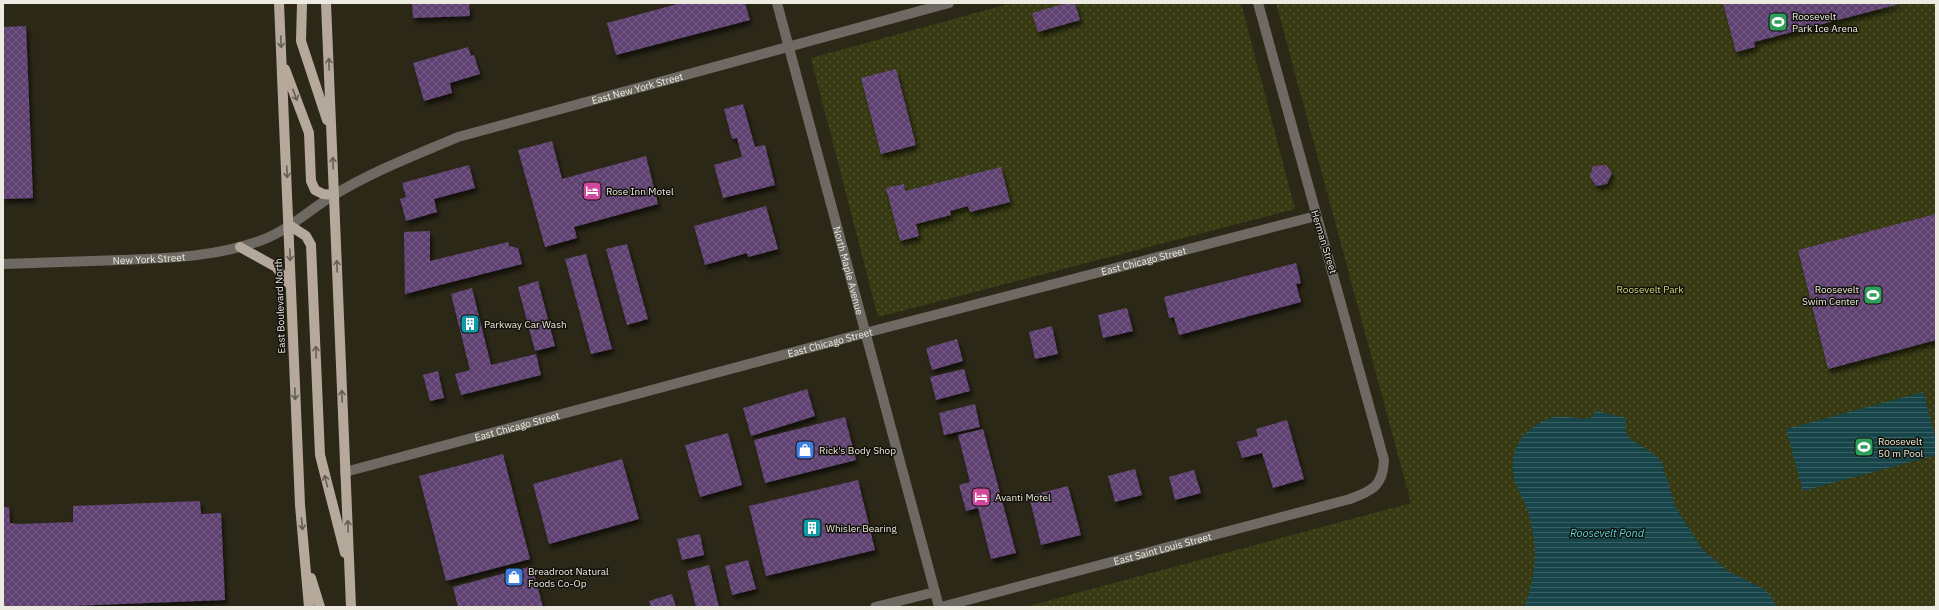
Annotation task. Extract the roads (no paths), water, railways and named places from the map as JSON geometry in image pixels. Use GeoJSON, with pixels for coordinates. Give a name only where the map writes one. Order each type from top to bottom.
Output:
{"type":"FeatureCollection","features":[{"type":"Feature","properties":{"kind":"main road","name":"East Boulevard North"},"geometry":{"type":"LineString","coordinates":[[279,3],[300,506],[309,607]]}},
{"type":"Feature","properties":{"kind":"main road"},"geometry":{"type":"LineString","coordinates":[[302,3],[301,41],[331,131]]}},
{"type":"Feature","properties":{"kind":"main road"},"geometry":{"type":"LineString","coordinates":[[326,3],[351,607]]}},
{"type":"Feature","properties":{"kind":"main road"},"geometry":{"type":"LineString","coordinates":[[282,59],[309,133],[311,182],[315,190],[323,194],[334,194]]}},
{"type":"Feature","properties":{"kind":"main road"},"geometry":{"type":"LineString","coordinates":[[288,225],[306,236],[311,245],[320,455],[350,573]]}},
{"type":"Feature","properties":{"kind":"main road"},"geometry":{"type":"LineString","coordinates":[[240,247],[276,267],[291,286]]}},
{"type":"Feature","properties":{"kind":"main road"},"geometry":{"type":"LineString","coordinates":[[305,557],[320,607]]}},
{"type":"Feature","properties":{"kind":"street","name":"North Maple Avenue"},"geometry":{"type":"LineString","coordinates":[[777,3],[940,607]]}},
{"type":"Feature","properties":{"kind":"street","name":"East New York Street"},"geometry":{"type":"LineString","coordinates":[[288,225],[334,194],[384,168],[458,137],[949,3]]}},
{"type":"Feature","properties":{"kind":"street","name":"Herman Street"},"geometry":{"type":"LineString","coordinates":[[1258,3],[1384,460],[1384,472],[1380,481]]}},
{"type":"Feature","properties":{"kind":"street","name":"East Chicago Street"},"geometry":{"type":"LineString","coordinates":[[345,472],[865,333],[1316,216]]}},
{"type":"Feature","properties":{"kind":"street","name":"New York Street"},"geometry":{"type":"LineString","coordinates":[[3,264],[149,259],[218,252],[240,247],[267,238],[288,225]]}},
{"type":"Feature","properties":{"kind":"street","name":"East Saint Louis Street"},"geometry":{"type":"LineString","coordinates":[[940,607],[1350,499],[1372,490],[1380,481]]}},
{"type":"Feature","properties":{"kind":"street"},"geometry":{"type":"LineString","coordinates":[[875,607],[935,592]]}},
{"type":"Feature","properties":{"kind":"water","name":"Roosevelt 50 m Pool"},"geometry":{"type":"Polygon","coordinates":[[[1923,392],[1936,439],[1936,455],[1803,491],[1786,429],[1923,392]]]}},
{"type":"Feature","properties":{"kind":"water","name":"Roosevelt Pond"},"geometry":{"type":"Polygon","coordinates":[[[1596,411],[1626,418],[1625,424],[1628,437],[1655,455],[1662,463],[1676,508],[1702,549],[1728,571],[1762,588],[1769,594],[1777,607],[1524,607],[1533,575],[1535,550],[1529,515],[1516,485],[1513,474],[1513,460],[1516,447],[1523,436],[1537,424],[1551,418],[1560,417],[1591,418],[1596,411]]]}},
{"type":"Feature","properties":{"kind":"place","name":"Roosevelt Park Ice Arena"},"geometry":{"type":"Point","coordinates":[1778,22]}},
{"type":"Feature","properties":{"kind":"place","name":"Rose Inn Motel"},"geometry":{"type":"Point","coordinates":[592,191]}},
{"type":"Feature","properties":{"kind":"place","name":"Roosevelt Swim Center"},"geometry":{"type":"Point","coordinates":[1873,295]}},
{"type":"Feature","properties":{"kind":"place","name":"Parkway Car Wash"},"geometry":{"type":"Point","coordinates":[470,324]}},
{"type":"Feature","properties":{"kind":"place","name":"Roosevelt 50 m Pool"},"geometry":{"type":"Point","coordinates":[1864,447]}},
{"type":"Feature","properties":{"kind":"place","name":"Rick's Body Shop"},"geometry":{"type":"Point","coordinates":[805,450]}},
{"type":"Feature","properties":{"kind":"place","name":"Avanti Motel"},"geometry":{"type":"Point","coordinates":[981,497]}},
{"type":"Feature","properties":{"kind":"place","name":"Whisler Bearing"},"geometry":{"type":"Point","coordinates":[812,528]}},
{"type":"Feature","properties":{"kind":"place","name":"Breadroot Natural Foods Co-Op"},"geometry":{"type":"Point","coordinates":[514,577]}},
{"type":"Feature","properties":{"kind":"park label","name":"Roosevelt Park"},"geometry":{"type":"Point","coordinates":[1650,289]}}]}
